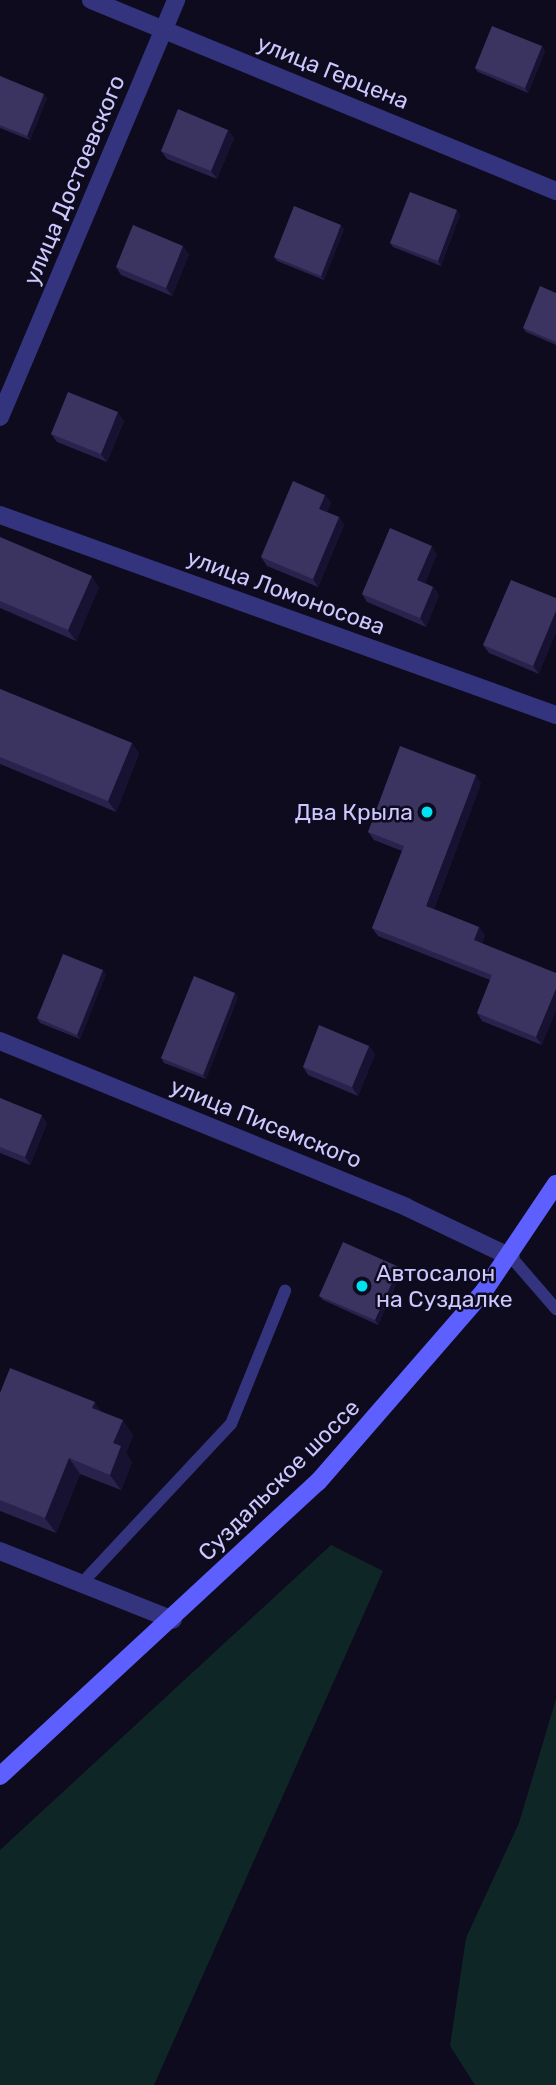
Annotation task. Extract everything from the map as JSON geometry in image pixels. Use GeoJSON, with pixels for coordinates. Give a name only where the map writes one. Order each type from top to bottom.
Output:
{"type":"FeatureCollection","features":[{"type":"Feature","properties":{"kind":"main road","name":"Суздальское шоссе"},"geometry":{"type":"LineString","coordinates":[[0,1776],[173,1620],[318,1482],[442,1343],[511,1257],[556,1184]]}},
{"type":"Feature","properties":{"kind":"street","name":"улица Герцена"},"geometry":{"type":"LineString","coordinates":[[91,0],[556,191]]}},
{"type":"Feature","properties":{"kind":"street","name":"улица Достоевского"},"geometry":{"type":"LineString","coordinates":[[0,416],[176,0]]}},
{"type":"Feature","properties":{"kind":"street","name":"улица Ломоносова"},"geometry":{"type":"LineString","coordinates":[[0,515],[556,715]]}},
{"type":"Feature","properties":{"kind":"street","name":"улица Писемского"},"geometry":{"type":"LineString","coordinates":[[0,1041],[406,1207],[511,1257]]}},
{"type":"Feature","properties":{"kind":"street"},"geometry":{"type":"LineString","coordinates":[[0,1551],[173,1620]]}},
{"type":"Feature","properties":{"kind":"lane"},"geometry":{"type":"LineString","coordinates":[[511,1257],[556,1309]]}},
{"type":"Feature","properties":{"kind":"lane"},"geometry":{"type":"LineString","coordinates":[[82,1583],[231,1424],[285,1291]]}},
{"type":"Feature","properties":{"kind":"green space"},"geometry":{"type":"Polygon","coordinates":[[[331,1545],[383,1571],[154,2085],[0,2085],[0,1850],[331,1545]]]}},
{"type":"Feature","properties":{"kind":"green space"},"geometry":{"type":"Polygon","coordinates":[[[556,1699],[556,2085],[475,2085],[450,2046],[466,1938],[519,1823],[556,1699]]]}},
{"type":"Feature","properties":{"kind":"building"},"geometry":{"type":"Polygon","coordinates":[[[492,26],[542,46],[525,88],[475,68],[492,26]]]}},
{"type":"Feature","properties":{"kind":"building"},"geometry":{"type":"Polygon","coordinates":[[[0,76],[44,94],[27,136],[0,125],[0,76]]]}},
{"type":"Feature","properties":{"kind":"building"},"geometry":{"type":"Polygon","coordinates":[[[178,109],[228,130],[211,171],[161,151],[178,109]]]}},
{"type":"Feature","properties":{"kind":"building"},"geometry":{"type":"Polygon","coordinates":[[[410,192],[457,210],[438,261],[390,243],[410,192]]]}},
{"type":"Feature","properties":{"kind":"building"},"geometry":{"type":"Polygon","coordinates":[[[294,206],[341,225],[321,276],[274,257],[294,206]]]}},
{"type":"Feature","properties":{"kind":"building"},"geometry":{"type":"Polygon","coordinates":[[[133,225],[183,246],[166,288],[116,267],[133,225]]]}},
{"type":"Feature","properties":{"kind":"building"},"geometry":{"type":"Polygon","coordinates":[[[540,286],[556,293],[556,342],[523,328],[540,286]]]}},
{"type":"Feature","properties":{"kind":"building"},"geometry":{"type":"Polygon","coordinates":[[[68,392],[118,412],[101,454],[51,434],[68,392]]]}},
{"type":"Feature","properties":{"kind":"building"},"geometry":{"type":"Polygon","coordinates":[[[293,481],[325,495],[319,509],[339,517],[313,579],[261,557],[293,481]]]}},
{"type":"Feature","properties":{"kind":"building"},"geometry":{"type":"Polygon","coordinates":[[[390,528],[432,546],[417,580],[433,587],[420,618],[362,594],[390,528]]]}},
{"type":"Feature","properties":{"kind":"building"},"geometry":{"type":"Polygon","coordinates":[[[0,537],[92,576],[68,630],[0,601],[0,537]]]}},
{"type":"Feature","properties":{"kind":"building"},"geometry":{"type":"Polygon","coordinates":[[[511,580],[556,598],[556,611],[533,666],[483,645],[511,580]]]}},
{"type":"Feature","properties":{"kind":"building"},"geometry":{"type":"Polygon","coordinates":[[[0,689],[132,743],[108,801],[0,757],[0,689]]]}},
{"type":"Feature","properties":{"kind":"building"},"geometry":{"type":"Polygon","coordinates":[[[400,746],[476,775],[426,906],[479,927],[474,940],[556,973],[556,989],[536,1037],[477,1013],[492,975],[372,928],[404,846],[368,832],[400,746]]]}},
{"type":"Feature","properties":{"kind":"building"},"geometry":{"type":"Polygon","coordinates":[[[63,954],[103,970],[77,1035],[37,1018],[63,954]]]}},
{"type":"Feature","properties":{"kind":"building"},"geometry":{"type":"Polygon","coordinates":[[[194,976],[235,993],[203,1075],[161,1058],[194,976]]]}},
{"type":"Feature","properties":{"kind":"building"},"geometry":{"type":"Polygon","coordinates":[[[319,1025],[369,1046],[352,1087],[303,1067],[319,1025]]]}},
{"type":"Feature","properties":{"kind":"building"},"geometry":{"type":"Polygon","coordinates":[[[0,1098],[42,1115],[25,1157],[0,1147],[0,1098]]]}},
{"type":"Feature","properties":{"kind":"building","name":"Автосалон на Суздалке"},"geometry":{"type":"Polygon","coordinates":[[[343,1242],[399,1267],[375,1320],[319,1296],[343,1242]]]}},
{"type":"Feature","properties":{"kind":"building"},"geometry":{"type":"Polygon","coordinates":[[[10,1368],[95,1402],[92,1408],[123,1420],[113,1443],[121,1446],[110,1475],[69,1458],[45,1518],[0,1500],[0,1393],[10,1368]]]}},
{"type":"Feature","properties":{"kind":"place","name":"Два Крыла"},"geometry":{"type":"Point","coordinates":[427,812]}},
{"type":"Feature","properties":{"kind":"place","name":"Автосалон на Суздалке"},"geometry":{"type":"Point","coordinates":[362,1286]}}]}
